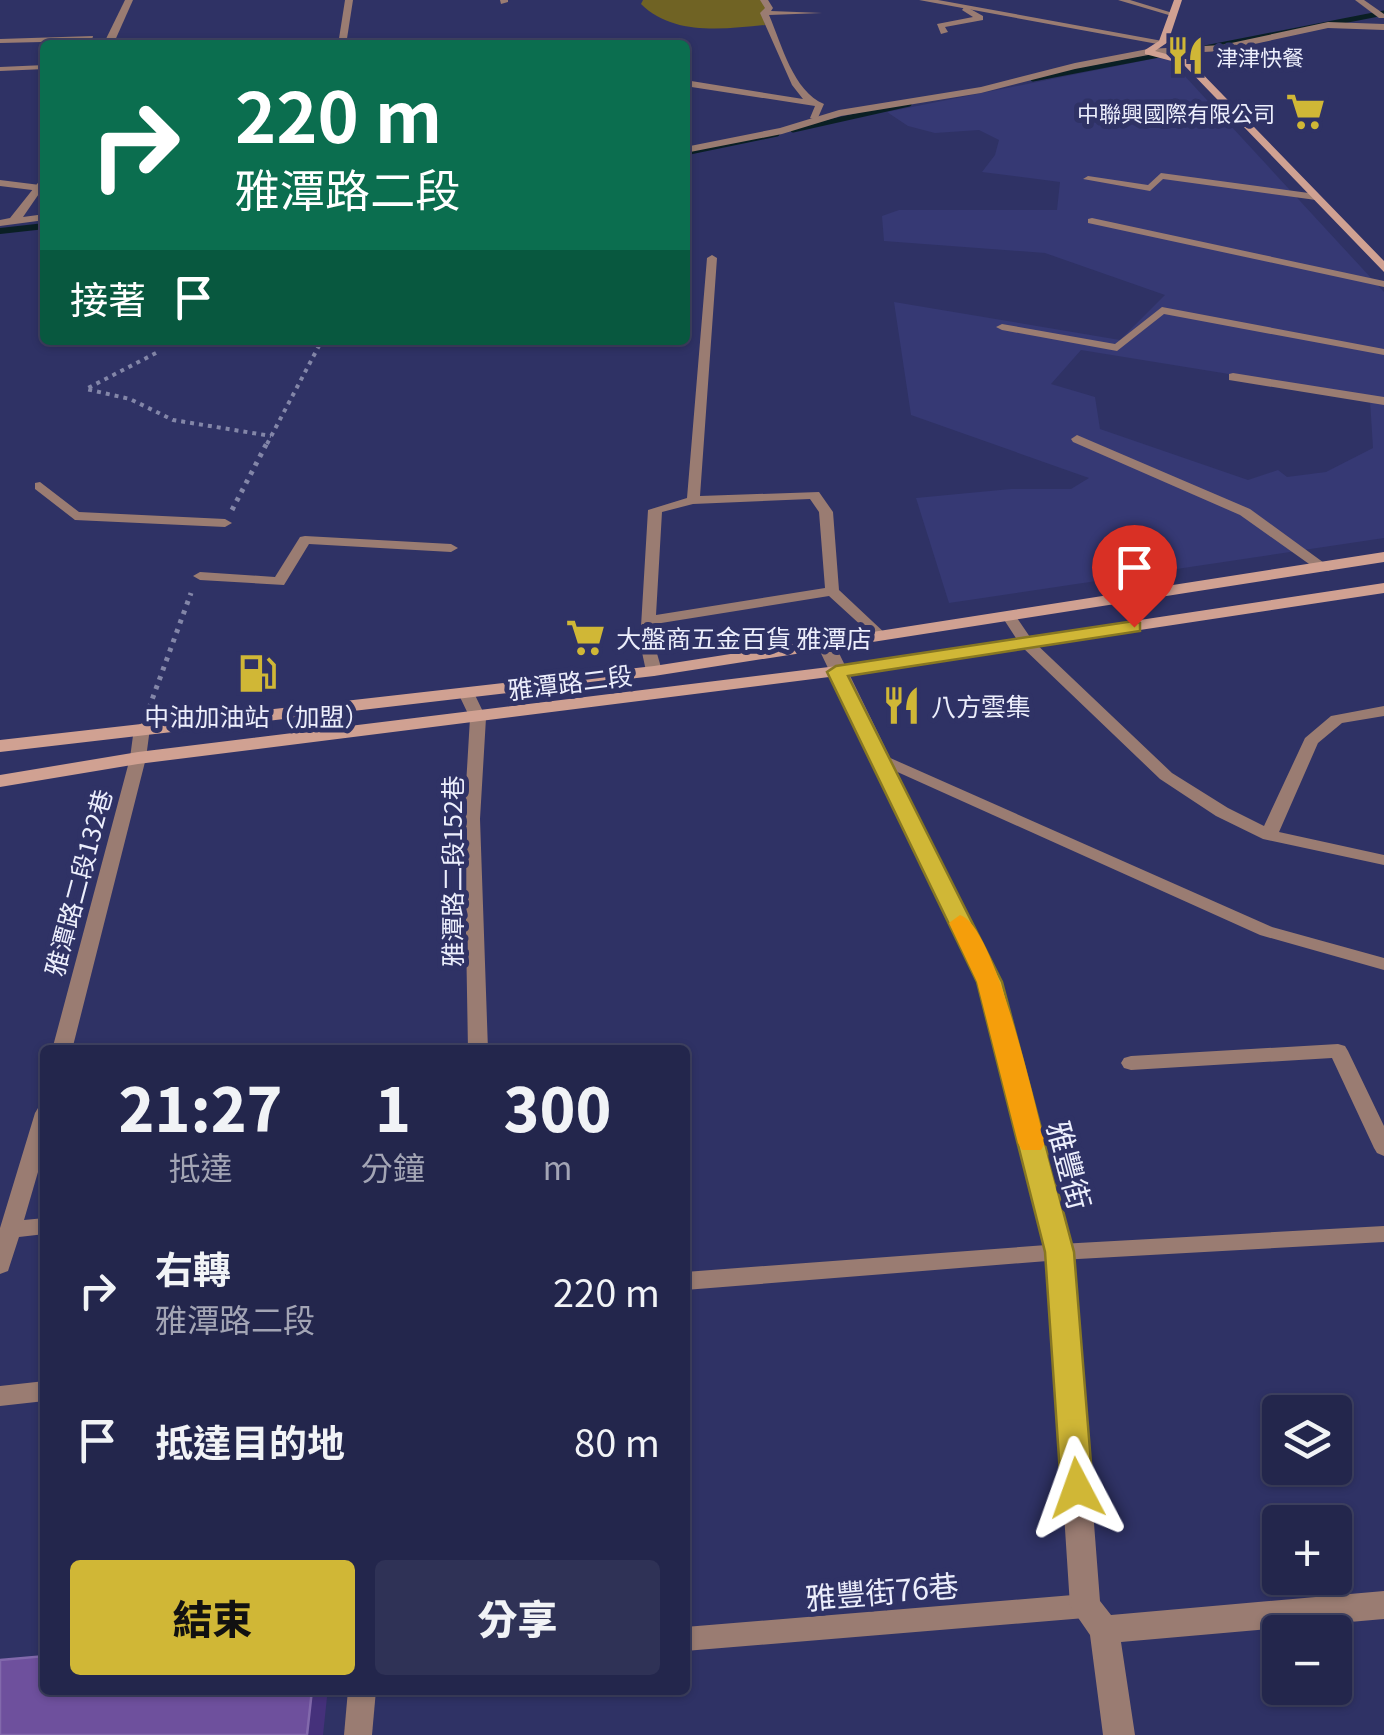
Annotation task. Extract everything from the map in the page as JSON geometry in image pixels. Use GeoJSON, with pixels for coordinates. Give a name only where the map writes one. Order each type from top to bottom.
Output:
{"type":"FeatureCollection","features":[{"type":"Feature","properties":{"kind":"street"},"geometry":{"type":"LineString","coordinates":[[110,40],[129,0]]}},
{"type":"Feature","properties":{"kind":"street"},"geometry":{"type":"LineString","coordinates":[[924,0],[1163,42]]}},
{"type":"Feature","properties":{"kind":"street"},"geometry":{"type":"LineString","coordinates":[[1148,52],[1163,42],[1178,0]]}},
{"type":"Feature","properties":{"kind":"street"},"geometry":{"type":"LineString","coordinates":[[690,149],[782,131],[814,118],[981,90],[1148,52],[1222,48],[1328,25],[1383,19]]}},
{"type":"Feature","properties":{"kind":"street"},"geometry":{"type":"LineString","coordinates":[[1148,52],[1186,62],[1384,268]]}},
{"type":"Feature","properties":{"kind":"street"},"geometry":{"type":"LineString","coordinates":[[16,218],[40,185]]}},
{"type":"Feature","properties":{"kind":"street"},"geometry":{"type":"LineString","coordinates":[[0,223],[40,216]]}},
{"type":"Feature","properties":{"kind":"street","name":"雅潭路二段"},"geometry":{"type":"LineString","coordinates":[[0,746],[654,671],[1384,557]]}},
{"type":"Feature","properties":{"kind":"street","name":"雅潭路二段"},"geometry":{"type":"LineString","coordinates":[[0,781],[138,758],[836,672],[1384,588]]}},
{"type":"Feature","properties":{"kind":"street","name":"雅豐街"},"geometry":{"type":"LineString","coordinates":[[826,645],[990,982],[1060,1252],[1094,1618],[1119,1735]]}},
{"type":"Feature","properties":{"kind":"street"},"geometry":{"type":"LineString","coordinates":[[1094,1618],[1384,1606]]}},
{"type":"Feature","properties":{"kind":"lane"},"geometry":{"type":"LineString","coordinates":[[343,40],[349,0]]}},
{"type":"Feature","properties":{"kind":"lane"},"geometry":{"type":"LineString","coordinates":[[764,0],[769,8],[764,13]]}},
{"type":"Feature","properties":{"kind":"lane"},"geometry":{"type":"LineString","coordinates":[[1122,0],[1172,14]]}},
{"type":"Feature","properties":{"kind":"lane"},"geometry":{"type":"LineString","coordinates":[[1359,0],[1383,19]]}},
{"type":"Feature","properties":{"kind":"lane"},"geometry":{"type":"LineString","coordinates":[[944,32],[940,26],[980,18],[964,8]]}},
{"type":"Feature","properties":{"kind":"lane"},"geometry":{"type":"LineString","coordinates":[[764,13],[818,14]]}},
{"type":"Feature","properties":{"kind":"lane"},"geometry":{"type":"LineString","coordinates":[[764,13],[796,84],[809,101]]}},
{"type":"Feature","properties":{"kind":"lane"},"geometry":{"type":"LineString","coordinates":[[0,41],[89,40]]}},
{"type":"Feature","properties":{"kind":"lane"},"geometry":{"type":"LineString","coordinates":[[0,69],[40,68]]}},
{"type":"Feature","properties":{"kind":"lane"},"geometry":{"type":"LineString","coordinates":[[690,85],[820,104],[814,118]]}},
{"type":"Feature","properties":{"kind":"lane"},"geometry":{"type":"LineString","coordinates":[[1088,179],[1150,188],[1162,176],[1316,197]]}},
{"type":"Feature","properties":{"kind":"lane"},"geometry":{"type":"LineString","coordinates":[[0,183],[40,182]]}},
{"type":"Feature","properties":{"kind":"lane"},"geometry":{"type":"LineString","coordinates":[[1092,222],[1384,284]]}},
{"type":"Feature","properties":{"kind":"lane"},"geometry":{"type":"LineString","coordinates":[[693,500],[712,258]]}},
{"type":"Feature","properties":{"kind":"lane"},"geometry":{"type":"LineString","coordinates":[[1002,328],[1117,348],[1162,310],[1384,352]]}},
{"type":"Feature","properties":{"kind":"lane"},"geometry":{"type":"LineString","coordinates":[[1233,377],[1384,401]]}},
{"type":"Feature","properties":{"kind":"lane"},"geometry":{"type":"LineString","coordinates":[[1078,439],[1244,512],[1324,568]]}},
{"type":"Feature","properties":{"kind":"lane"},"geometry":{"type":"LineString","coordinates":[[40,486],[75,516],[225,524]]}},
{"type":"Feature","properties":{"kind":"lane"},"geometry":{"type":"LineString","coordinates":[[654,671],[647,642],[655,510],[693,500],[814,495],[826,512],[832,590],[880,636]]}},
{"type":"Feature","properties":{"kind":"lane"},"geometry":{"type":"LineString","coordinates":[[200,576],[279,582],[306,540],[451,548]]}},
{"type":"Feature","properties":{"kind":"lane"},"geometry":{"type":"LineString","coordinates":[[648,621],[832,590]]}},
{"type":"Feature","properties":{"kind":"lane"},"geometry":{"type":"LineString","coordinates":[[1008,615],[1026,644],[1166,776],[1222,812],[1268,834],[1384,860]]}},
{"type":"Feature","properties":{"kind":"lane","name":"雅潭路二段152巷"},"geometry":{"type":"LineString","coordinates":[[468,695],[478,718],[472,819],[478,1045]]}},
{"type":"Feature","properties":{"kind":"lane"},"geometry":{"type":"LineString","coordinates":[[1268,834],[1311,741],[1338,719],[1384,711]]}},
{"type":"Feature","properties":{"kind":"lane","name":"雅潭路二段132巷"},"geometry":{"type":"LineString","coordinates":[[63,1045],[138,758],[142,728]]}},
{"type":"Feature","properties":{"kind":"lane"},"geometry":{"type":"LineString","coordinates":[[880,758],[1266,931],[1384,964]]}},
{"type":"Feature","properties":{"kind":"lane"},"geometry":{"type":"LineString","coordinates":[[1131,1063],[1338,1051],[1384,1148]]}},
{"type":"Feature","properties":{"kind":"lane"},"geometry":{"type":"LineString","coordinates":[[0,1265],[40,1129]]}},
{"type":"Feature","properties":{"kind":"lane"},"geometry":{"type":"LineString","coordinates":[[11,1229],[40,1226]]}},
{"type":"Feature","properties":{"kind":"lane"},"geometry":{"type":"LineString","coordinates":[[690,1281],[1060,1252],[1384,1234]]}},
{"type":"Feature","properties":{"kind":"lane"},"geometry":{"type":"LineString","coordinates":[[0,1396],[40,1392]]}},
{"type":"Feature","properties":{"kind":"lane","name":"雅豐街76巷"},"geometry":{"type":"LineString","coordinates":[[690,1639],[1094,1618]]}},
{"type":"Feature","properties":{"kind":"lane"},"geometry":{"type":"LineString","coordinates":[[358,1735],[362,1695]]}},
{"type":"Feature","properties":{"kind":"path"},"geometry":{"type":"LineString","coordinates":[[156,353],[86,389],[130,399],[173,420],[272,436]]}},
{"type":"Feature","properties":{"kind":"shaded area"},"geometry":{"type":"Polygon","coordinates":[[[643,0],[768,0],[770,9],[763,13],[765,25],[700,28],[668,21],[641,4],[643,0]]]}},
{"type":"Feature","properties":{"kind":"shaded area"},"geometry":{"type":"Polygon","coordinates":[[[1157,58],[1170,60],[1384,292],[1384,399],[1081,350],[1051,384],[1095,397],[1100,429],[1248,480],[1278,470],[1287,477],[1326,472],[1373,448],[1370,400],[1384,403],[1384,538],[949,603],[916,498],[1011,489],[1071,489],[1089,478],[911,415],[894,302],[1120,340],[1165,295],[1045,253],[884,241],[882,216],[899,210],[1057,210],[1060,182],[982,172],[995,155],[999,140],[979,130],[935,133],[908,126],[887,112],[1157,58]]]}},
{"type":"Feature","properties":{"kind":"building"},"geometry":{"type":"Polygon","coordinates":[[[40,1656],[40,1695],[311,1695],[307,1735],[0,1735],[0,1660],[40,1656]]]}},
{"type":"Feature","properties":{"kind":"waterway"},"geometry":{"type":"LineString","coordinates":[[1205,48],[1384,13]]}},
{"type":"Feature","properties":{"kind":"waterway"},"geometry":{"type":"LineString","coordinates":[[1033,79],[1164,54]]}},
{"type":"Feature","properties":{"kind":"waterway"},"geometry":{"type":"LineString","coordinates":[[793,130],[909,104]]}},
{"type":"Feature","properties":{"kind":"waterway"},"geometry":{"type":"LineString","coordinates":[[690,152],[777,134]]}},
{"type":"Feature","properties":{"kind":"waterway"},"geometry":{"type":"LineString","coordinates":[[0,231],[40,227]]}},
{"type":"Feature","properties":{"kind":"slow traffic"},"geometry":{"type":"LineString","coordinates":[[960,923],[990,982],[1031,1143]]}},
{"type":"Feature","properties":{"kind":"place","name":"津津快餐"},"geometry":{"type":"Point","coordinates":[1186,56]}},
{"type":"Feature","properties":{"kind":"place","name":"中聯興國際有限公司"},"geometry":{"type":"Point","coordinates":[1305,112]}},
{"type":"Feature","properties":{"kind":"place","name":"大盤商五金百貨 雅潭店"},"geometry":{"type":"Point","coordinates":[586,637]}},
{"type":"Feature","properties":{"kind":"place","name":"中油加油站（加盟）"},"geometry":{"type":"Point","coordinates":[257,674]}},
{"type":"Feature","properties":{"kind":"place","name":"八方雲集"},"geometry":{"type":"Point","coordinates":[901,705]}},
{"type":"Feature","properties":{"kind":"route"},"geometry":{"type":"LineString","coordinates":[[1077,1488],[1060,1252],[990,982],[836,672],[1134,627]]}}]}
